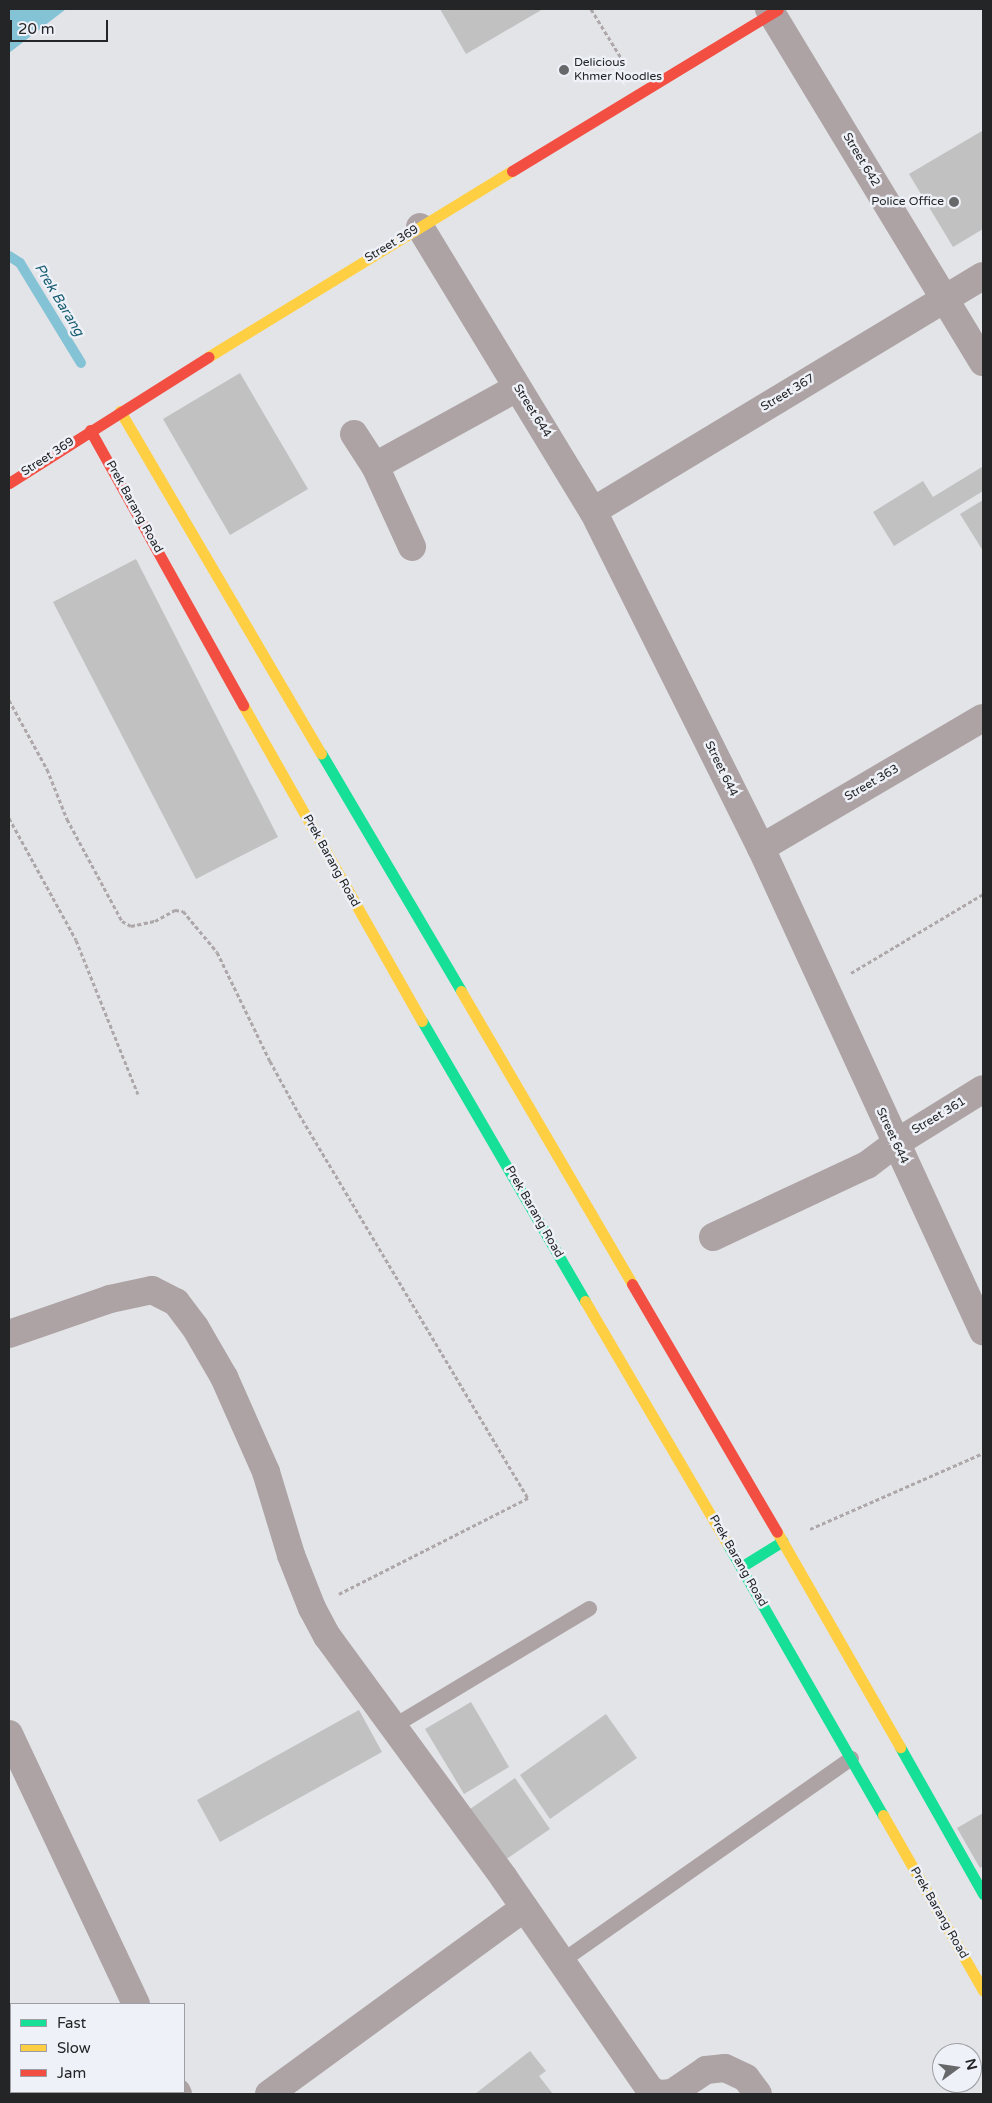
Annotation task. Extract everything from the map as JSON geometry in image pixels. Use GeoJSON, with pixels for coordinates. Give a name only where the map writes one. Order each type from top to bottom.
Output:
{"type":"FeatureCollection","features":[{"type":"Feature","properties":{"kind":"main road","name":"Street 369"},"geometry":{"type":"LineString","coordinates":[[9,483],[120,411],[773,10]]}},
{"type":"Feature","properties":{"kind":"main road"},"geometry":{"type":"LineString","coordinates":[[120,411],[783,1541],[983,1894]]}},
{"type":"Feature","properties":{"kind":"main road","name":"Prek Barang Road"},"geometry":{"type":"LineString","coordinates":[[90,430],[355,906],[742,1567],[983,1990]]}},
{"type":"Feature","properties":{"kind":"main road"},"geometry":{"type":"LineString","coordinates":[[742,1567],[783,1541]]}},
{"type":"Feature","properties":{"kind":"street","name":"Street 642"},"geometry":{"type":"LineString","coordinates":[[773,10],[983,362]]}},
{"type":"Feature","properties":{"kind":"street","name":"Street 644"},"geometry":{"type":"LineString","coordinates":[[420,227],[593,511],[761,848],[983,1331]]}},
{"type":"Feature","properties":{"kind":"street","name":"Street 367"},"geometry":{"type":"LineString","coordinates":[[593,511],[983,276]]}},
{"type":"Feature","properties":{"kind":"street"},"geometry":{"type":"LineString","coordinates":[[375,466],[518,388]]}},
{"type":"Feature","properties":{"kind":"street"},"geometry":{"type":"LineString","coordinates":[[354,434],[375,466],[412,547]]}},
{"type":"Feature","properties":{"kind":"street","name":"Street 363"},"geometry":{"type":"LineString","coordinates":[[761,848],[983,718]]}},
{"type":"Feature","properties":{"kind":"street","name":"Street 361"},"geometry":{"type":"LineString","coordinates":[[713,1237],[867,1165],[896,1143],[983,1089]]}},
{"type":"Feature","properties":{"kind":"street"},"geometry":{"type":"LineString","coordinates":[[9,1334],[110,1299],[152,1290],[176,1302],[194,1327],[224,1377],[266,1472],[290,1555],[312,1608],[341,1659],[524,1908],[650,2090],[660,2094],[672,2093],[706,2070],[725,2068],[746,2078],[758,2094]]}},
{"type":"Feature","properties":{"kind":"street"},"geometry":{"type":"LineString","coordinates":[[9,1734],[136,2003]]}},
{"type":"Feature","properties":{"kind":"street"},"geometry":{"type":"LineString","coordinates":[[269,2094],[524,1908]]}},
{"type":"Feature","properties":{"kind":"lane"},"geometry":{"type":"LineString","coordinates":[[392,1727],[589,1608]]}},
{"type":"Feature","properties":{"kind":"lane"},"geometry":{"type":"LineString","coordinates":[[561,1961],[851,1758]]}},
{"type":"Feature","properties":{"kind":"path"},"geometry":{"type":"LineString","coordinates":[[592,9],[641,92]]}},
{"type":"Feature","properties":{"kind":"path"},"geometry":{"type":"LineString","coordinates":[[9,700],[47,769],[67,819],[122,921],[131,926],[155,921],[175,910],[182,911],[217,952],[270,1062],[299,1114],[528,1498],[312,1608]]}},
{"type":"Feature","properties":{"kind":"path"},"geometry":{"type":"LineString","coordinates":[[9,818],[76,940],[138,1094]]}},
{"type":"Feature","properties":{"kind":"path"},"geometry":{"type":"LineString","coordinates":[[825,989],[983,894]]}},
{"type":"Feature","properties":{"kind":"path"},"geometry":{"type":"LineString","coordinates":[[783,1541],[983,1453]]}},
{"type":"Feature","properties":{"kind":"water"},"geometry":{"type":"Polygon","coordinates":[[[9,9],[66,9],[9,53],[9,9]]]}},
{"type":"Feature","properties":{"kind":"building"},"geometry":{"type":"Polygon","coordinates":[[[440,9],[543,9],[466,54],[440,9]]]}},
{"type":"Feature","properties":{"kind":"building","name":"Police Office"},"geometry":{"type":"Polygon","coordinates":[[[982,131],[983,229],[953,247],[909,174],[982,131]]]}},
{"type":"Feature","properties":{"kind":"building"},"geometry":{"type":"Polygon","coordinates":[[[240,373],[308,489],[230,535],[163,419],[240,373]]]}},
{"type":"Feature","properties":{"kind":"building"},"geometry":{"type":"Polygon","coordinates":[[[982,467],[983,491],[894,546],[873,512],[923,481],[933,497],[982,467]]]}},
{"type":"Feature","properties":{"kind":"building"},"geometry":{"type":"Polygon","coordinates":[[[983,500],[983,551],[960,514],[983,500]]]}},
{"type":"Feature","properties":{"kind":"building"},"geometry":{"type":"Polygon","coordinates":[[[136,559],[278,837],[196,879],[53,602],[136,559]]]}},
{"type":"Feature","properties":{"kind":"building"},"geometry":{"type":"Polygon","coordinates":[[[471,1702],[509,1767],[464,1794],[425,1729],[471,1702]]]}},
{"type":"Feature","properties":{"kind":"building"},"geometry":{"type":"Polygon","coordinates":[[[359,1710],[382,1752],[220,1842],[197,1800],[359,1710]]]}},
{"type":"Feature","properties":{"kind":"building"},"geometry":{"type":"Polygon","coordinates":[[[606,1714],[637,1758],[550,1819],[520,1775],[606,1714]]]}},
{"type":"Feature","properties":{"kind":"building"},"geometry":{"type":"Polygon","coordinates":[[[515,1778],[550,1829],[505,1860],[470,1809],[515,1778]]]}},
{"type":"Feature","properties":{"kind":"building"},"geometry":{"type":"Polygon","coordinates":[[[983,1813],[983,1866],[980,1868],[957,1828],[983,1813]]]}},
{"type":"Feature","properties":{"kind":"building"},"geometry":{"type":"Polygon","coordinates":[[[530,2051],[546,2071],[539,2076],[553,2094],[475,2094],[530,2051]]]}},
{"type":"Feature","properties":{"kind":"waterway","name":"Prek Barang"},"geometry":{"type":"LineString","coordinates":[[9,256],[20,263],[81,363]]}},
{"type":"Feature","properties":{"kind":"traffic: fast"},"geometry":{"type":"LineString","coordinates":[[321,753],[461,991]]}},
{"type":"Feature","properties":{"kind":"traffic: fast"},"geometry":{"type":"LineString","coordinates":[[422,1021],[585,1301]]}},
{"type":"Feature","properties":{"kind":"traffic: fast"},"geometry":{"type":"LineString","coordinates":[[741,1567],[783,1541]]}},
{"type":"Feature","properties":{"kind":"traffic: fast"},"geometry":{"type":"LineString","coordinates":[[727,1543],[883,1815]]}},
{"type":"Feature","properties":{"kind":"traffic: fast"},"geometry":{"type":"LineString","coordinates":[[900,1747],[983,1894]]}},
{"type":"Feature","properties":{"kind":"traffic: slow"},"geometry":{"type":"LineString","coordinates":[[208,357],[512,171]]}},
{"type":"Feature","properties":{"kind":"traffic: slow"},"geometry":{"type":"LineString","coordinates":[[120,411],[321,753]]}},
{"type":"Feature","properties":{"kind":"traffic: slow"},"geometry":{"type":"LineString","coordinates":[[243,705],[422,1021]]}},
{"type":"Feature","properties":{"kind":"traffic: slow"},"geometry":{"type":"LineString","coordinates":[[461,991],[632,1284]]}},
{"type":"Feature","properties":{"kind":"traffic: slow"},"geometry":{"type":"LineString","coordinates":[[585,1301],[727,1543]]}},
{"type":"Feature","properties":{"kind":"traffic: slow"},"geometry":{"type":"LineString","coordinates":[[777,1532],[900,1747]]}},
{"type":"Feature","properties":{"kind":"traffic: slow"},"geometry":{"type":"LineString","coordinates":[[883,1815],[983,1990]]}},
{"type":"Feature","properties":{"kind":"traffic: jam"},"geometry":{"type":"LineString","coordinates":[[512,171],[778,9]]}},
{"type":"Feature","properties":{"kind":"traffic: jam"},"geometry":{"type":"LineString","coordinates":[[9,483],[208,357]]}},
{"type":"Feature","properties":{"kind":"traffic: jam"},"geometry":{"type":"LineString","coordinates":[[90,430],[243,705]]}},
{"type":"Feature","properties":{"kind":"traffic: jam"},"geometry":{"type":"LineString","coordinates":[[632,1284],[777,1532]]}},
{"type":"Feature","properties":{"kind":"place","name":"Delicious Khmer Noodles"},"geometry":{"type":"Point","coordinates":[564,70]}},
{"type":"Feature","properties":{"kind":"place","name":"Police Office"},"geometry":{"type":"Point","coordinates":[954,202]}}]}
